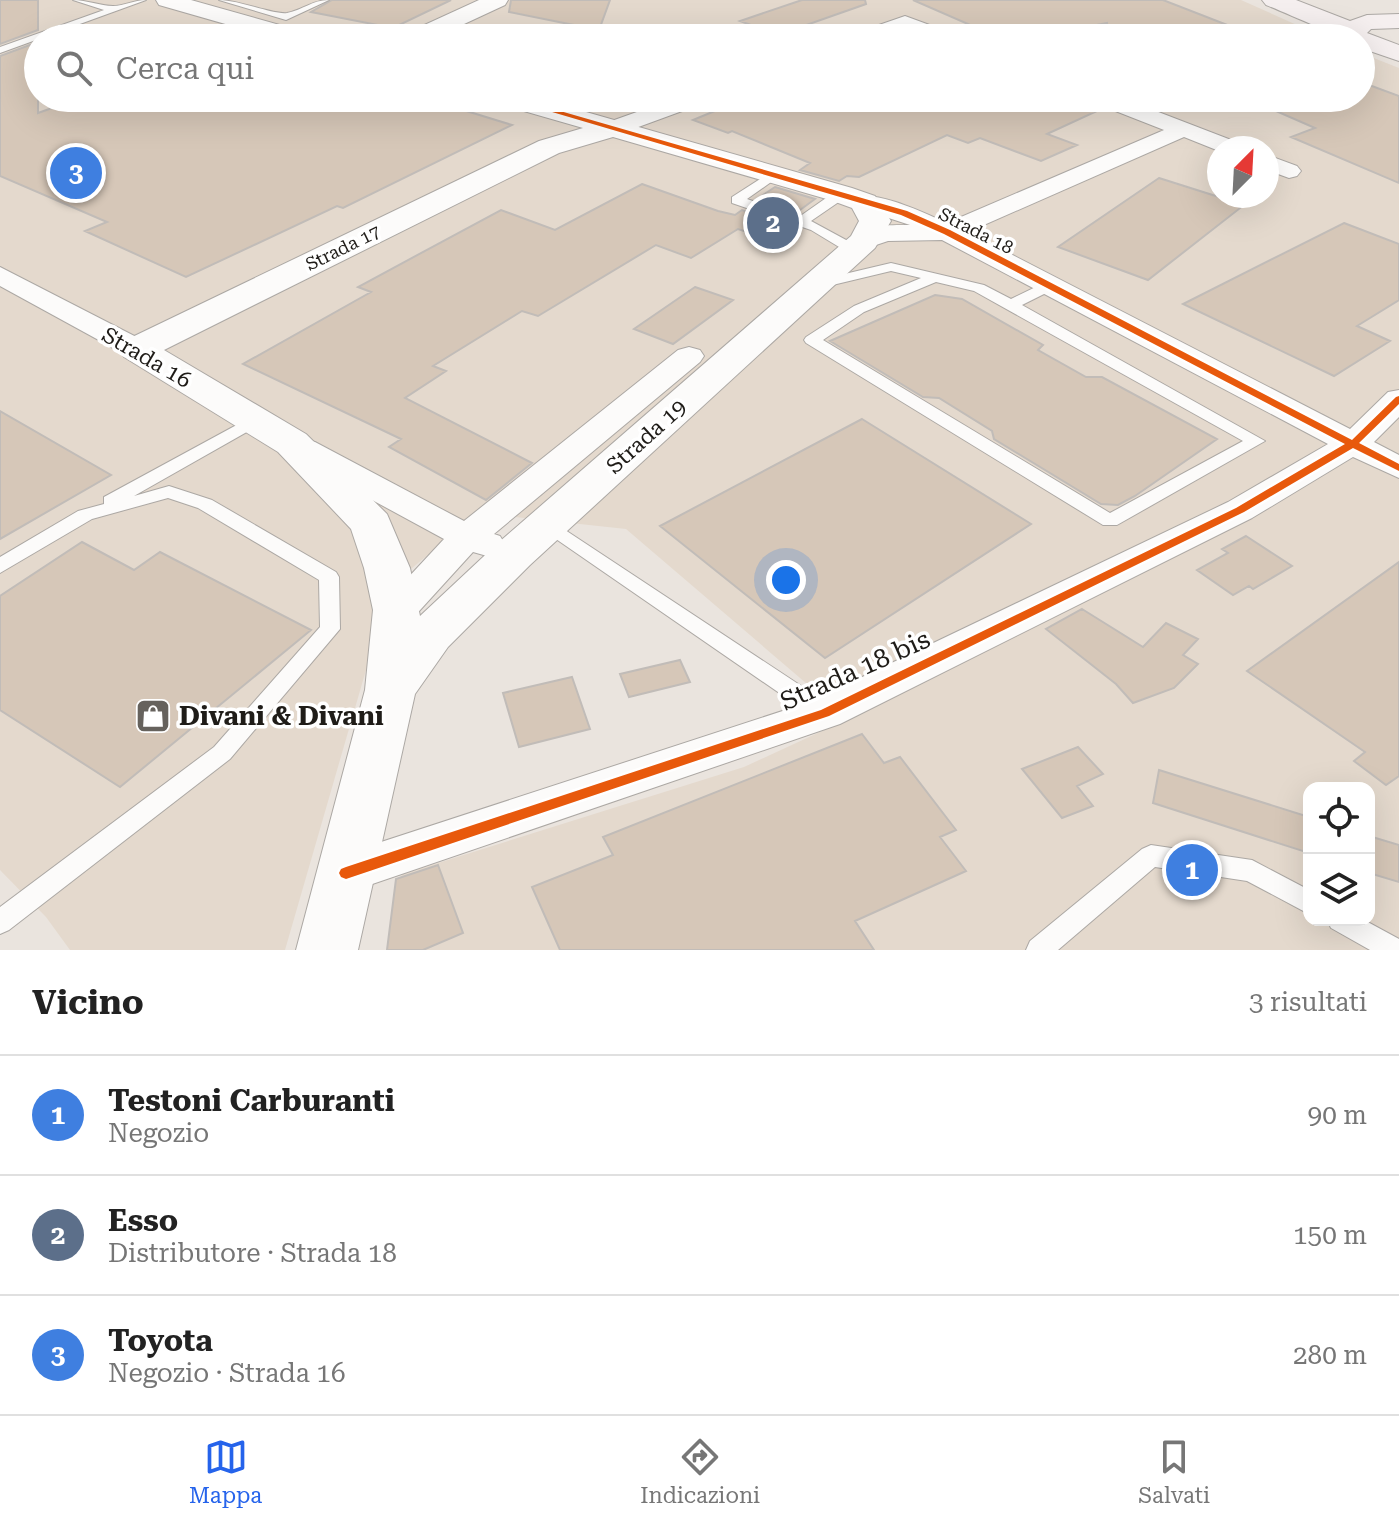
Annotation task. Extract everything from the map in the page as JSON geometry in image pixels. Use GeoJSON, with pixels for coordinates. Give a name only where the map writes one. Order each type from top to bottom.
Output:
{"type":"FeatureCollection","features":[{"type":"Feature","properties":{"kind":"main road"},"geometry":{"type":"LineString","coordinates":[[1274,0],[1339,24]]}},
{"type":"Feature","properties":{"kind":"main road"},"geometry":{"type":"LineString","coordinates":[[1305,0],[1392,20]]}},
{"type":"Feature","properties":{"kind":"main road"},"geometry":{"type":"LineString","coordinates":[[1371,24],[1392,20]]}},
{"type":"Feature","properties":{"kind":"main road"},"geometry":{"type":"LineString","coordinates":[[1375,44],[1399,53]]}},
{"type":"Feature","properties":{"kind":"street"},"geometry":{"type":"LineString","coordinates":[[167,0],[251,24]]}},
{"type":"Feature","properties":{"kind":"street"},"geometry":{"type":"LineString","coordinates":[[445,24],[497,0]]}},
{"type":"Feature","properties":{"kind":"street"},"geometry":{"type":"LineString","coordinates":[[549,147],[563,128],[552,112]]}},
{"type":"Feature","properties":{"kind":"street","name":"Strada 18"},"geometry":{"type":"LineString","coordinates":[[558,112],[904,213],[947,232],[1399,468]]}},
{"type":"Feature","properties":{"kind":"street"},"geometry":{"type":"LineString","coordinates":[[614,128],[658,112]]}},
{"type":"Feature","properties":{"kind":"street"},"geometry":{"type":"LineString","coordinates":[[1140,112],[1207,138]]}},
{"type":"Feature","properties":{"kind":"street","name":"Strada 17"},"geometry":{"type":"LineString","coordinates":[[137,349],[549,147],[614,128]]}},
{"type":"Feature","properties":{"kind":"street","name":"Strada 19"},"geometry":{"type":"LineString","coordinates":[[414,622],[530,539],[859,245],[885,233],[947,232],[1184,129]]}},
{"type":"Feature","properties":{"kind":"street"},"geometry":{"type":"LineString","coordinates":[[853,198],[875,221],[859,245]]}},
{"type":"Feature","properties":{"kind":"street","name":"Strada 16"},"geometry":{"type":"LineString","coordinates":[[0,275],[137,349],[456,548],[530,539]]}},
{"type":"Feature","properties":{"kind":"street"},"geometry":{"type":"LineString","coordinates":[[456,548],[689,356]]}},
{"type":"Feature","properties":{"kind":"street","name":"Strada 18 bis"},"geometry":{"type":"LineString","coordinates":[[346,873],[825,713],[1240,510],[1354,443],[1399,399]]}},
{"type":"Feature","properties":{"kind":"street","name":"Strada 16"},"geometry":{"type":"LineString","coordinates":[[292,443],[371,524],[387,568],[414,622]]}},
{"type":"Feature","properties":{"kind":"street","name":"Strada 19"},"geometry":{"type":"LineString","coordinates":[[346,873],[390,690],[414,622],[456,548]]}},
{"type":"Feature","properties":{"kind":"street"},"geometry":{"type":"LineString","coordinates":[[327,950],[346,873]]}},
{"type":"Feature","properties":{"kind":"lane"},"geometry":{"type":"LineString","coordinates":[[78,0],[113,9]]}},
{"type":"Feature","properties":{"kind":"lane"},"geometry":{"type":"LineString","coordinates":[[72,24],[141,0]]}},
{"type":"Feature","properties":{"kind":"lane"},"geometry":{"type":"LineString","coordinates":[[224,0],[286,17],[324,0]]}},
{"type":"Feature","properties":{"kind":"lane"},"geometry":{"type":"LineString","coordinates":[[0,50],[24,41]]}},
{"type":"Feature","properties":{"kind":"lane"},"geometry":{"type":"LineString","coordinates":[[775,175],[737,200],[859,245]]}},
{"type":"Feature","properties":{"kind":"lane"},"geometry":{"type":"LineString","coordinates":[[801,222],[853,198]]}},
{"type":"Feature","properties":{"kind":"lane"},"geometry":{"type":"LineString","coordinates":[[814,286],[891,267],[979,288],[1256,441],[1110,521],[812,340],[859,309],[934,278]]}},
{"type":"Feature","properties":{"kind":"lane"},"geometry":{"type":"LineString","coordinates":[[1011,305],[1049,286]]}},
{"type":"Feature","properties":{"kind":"lane"},"geometry":{"type":"LineString","coordinates":[[0,566],[255,420]]}},
{"type":"Feature","properties":{"kind":"lane"},"geometry":{"type":"LineString","coordinates":[[0,922],[222,753],[330,629],[329,577],[205,504],[169,492],[85,515]]}},
{"type":"Feature","properties":{"kind":"lane"},"geometry":{"type":"LineString","coordinates":[[530,539],[825,713]]}},
{"type":"Feature","properties":{"kind":"lane"},"geometry":{"type":"LineString","coordinates":[[1039,950],[1151,856],[1252,871],[1303,900]]}},
{"type":"Feature","properties":{"kind":"lane"},"geometry":{"type":"LineString","coordinates":[[1351,926],[1394,950]]}},
{"type":"Feature","properties":{"kind":"shaded area"},"geometry":{"type":"Polygon","coordinates":[[[0,0],[1241,0],[1295,24],[24,24],[24,112],[1375,112],[1375,59],[1399,68],[1399,950],[387,950],[396,882],[403,874],[744,767],[848,719],[626,529],[478,513],[375,599],[377,632],[285,950],[70,950],[46,917],[0,870],[0,0]]]}},
{"type":"Feature","properties":{"kind":"building"},"geometry":{"type":"Polygon","coordinates":[[[0,0],[38,0],[38,24],[24,24],[24,35],[0,44],[0,0]]]}},
{"type":"Feature","properties":{"kind":"building"},"geometry":{"type":"Polygon","coordinates":[[[332,0],[451,0],[401,24],[372,24],[311,12],[332,0]]]}},
{"type":"Feature","properties":{"kind":"building"},"geometry":{"type":"Polygon","coordinates":[[[511,0],[610,0],[601,24],[569,24],[509,12],[511,0]]]}},
{"type":"Feature","properties":{"kind":"building"},"geometry":{"type":"Polygon","coordinates":[[[802,0],[865,0],[866,4],[809,24],[748,24],[740,21],[802,0]]]}},
{"type":"Feature","properties":{"kind":"building"},"geometry":{"type":"Polygon","coordinates":[[[913,0],[1163,0],[1225,24],[1107,23],[968,24],[913,0]]]}},
{"type":"Feature","properties":{"kind":"building"},"geometry":{"type":"Polygon","coordinates":[[[24,47],[24,112],[470,112],[512,125],[343,208],[337,206],[186,277],[85,231],[107,222],[0,176],[0,56],[24,47]]]}},
{"type":"Feature","properties":{"kind":"building"},"geometry":{"type":"Polygon","coordinates":[[[1375,87],[1399,96],[1399,183],[1291,137],[1315,128],[1278,112],[1375,112],[1375,87]]]}},
{"type":"Feature","properties":{"kind":"building"},"geometry":{"type":"Polygon","coordinates":[[[712,112],[1095,112],[1047,134],[1077,145],[1041,161],[980,138],[968,143],[947,135],[859,177],[847,176],[839,181],[800,170],[810,163],[732,131],[728,133],[693,120],[712,112]]]}},
{"type":"Feature","properties":{"kind":"building"},"geometry":{"type":"Polygon","coordinates":[[[1159,178],[1207,193],[1207,208],[1240,208],[1148,280],[1058,247],[1159,178]]]}},
{"type":"Feature","properties":{"kind":"building"},"geometry":{"type":"Polygon","coordinates":[[[642,184],[718,211],[735,215],[742,210],[781,223],[762,237],[738,229],[691,258],[656,245],[538,316],[522,311],[433,366],[446,371],[405,398],[532,463],[486,500],[389,447],[401,439],[243,364],[371,292],[358,287],[501,210],[555,230],[642,184]]]}},
{"type":"Feature","properties":{"kind":"building"},"geometry":{"type":"Polygon","coordinates":[[[775,187],[815,199],[796,213],[757,199],[775,187]]]}},
{"type":"Feature","properties":{"kind":"building"},"geometry":{"type":"Polygon","coordinates":[[[1344,223],[1399,244],[1399,300],[1357,326],[1390,341],[1334,376],[1183,304],[1344,223]]]}},
{"type":"Feature","properties":{"kind":"building"},"geometry":{"type":"Polygon","coordinates":[[[695,287],[733,300],[673,344],[634,329],[695,287]]]}},
{"type":"Feature","properties":{"kind":"building"},"geometry":{"type":"Polygon","coordinates":[[[935,295],[962,299],[1043,345],[1038,350],[1086,377],[1102,377],[1217,439],[1135,496],[1118,505],[1101,504],[994,439],[992,431],[939,398],[923,397],[830,341],[935,295]]]}},
{"type":"Feature","properties":{"kind":"building"},"geometry":{"type":"Polygon","coordinates":[[[0,411],[111,475],[0,539],[0,411]]]}},
{"type":"Feature","properties":{"kind":"building"},"geometry":{"type":"Polygon","coordinates":[[[862,419],[1031,524],[825,658],[660,526],[862,419]]]}},
{"type":"Feature","properties":{"kind":"building"},"geometry":{"type":"Polygon","coordinates":[[[1246,536],[1292,566],[1253,589],[1249,586],[1233,595],[1197,570],[1228,553],[1222,549],[1246,536]]]}},
{"type":"Feature","properties":{"kind":"building"},"geometry":{"type":"Polygon","coordinates":[[[82,542],[134,570],[160,552],[311,630],[120,787],[0,710],[0,596],[82,542]]]}},
{"type":"Feature","properties":{"kind":"building"},"geometry":{"type":"Polygon","coordinates":[[[1399,562],[1399,776],[1386,785],[1354,761],[1365,752],[1247,671],[1399,562]]]}},
{"type":"Feature","properties":{"kind":"building"},"geometry":{"type":"Polygon","coordinates":[[[1082,609],[1143,647],[1166,623],[1198,639],[1183,655],[1198,664],[1174,688],[1133,703],[1116,684],[1046,629],[1082,609]]]}},
{"type":"Feature","properties":{"kind":"building"},"geometry":{"type":"Polygon","coordinates":[[[680,660],[690,682],[629,697],[620,674],[680,660]]]}},
{"type":"Feature","properties":{"kind":"building"},"geometry":{"type":"Polygon","coordinates":[[[572,677],[590,729],[519,747],[503,693],[572,677]]]}},
{"type":"Feature","properties":{"kind":"building"},"geometry":{"type":"Polygon","coordinates":[[[862,734],[884,763],[900,757],[956,830],[940,837],[966,871],[855,921],[874,950],[560,950],[532,887],[613,855],[603,837],[862,734]]]}},
{"type":"Feature","properties":{"kind":"building"},"geometry":{"type":"Polygon","coordinates":[[[1078,747],[1103,774],[1077,786],[1093,806],[1062,818],[1022,769],[1078,747]]]}},
{"type":"Feature","properties":{"kind":"building"},"geometry":{"type":"Polygon","coordinates":[[[1159,770],[1303,815],[1303,851],[1153,803],[1159,770]]]}},
{"type":"Feature","properties":{"kind":"building"},"geometry":{"type":"Polygon","coordinates":[[[1375,838],[1399,845],[1399,882],[1375,875],[1375,838]]]}},
{"type":"Feature","properties":{"kind":"building"},"geometry":{"type":"Polygon","coordinates":[[[438,865],[463,933],[423,950],[387,950],[396,879],[438,865]]]}},
{"type":"Feature","properties":{"kind":"cycle path"},"geometry":{"type":"LineString","coordinates":[[556,112],[904,213],[947,232],[1399,468]]}},
{"type":"Feature","properties":{"kind":"cycle path"},"geometry":{"type":"LineString","coordinates":[[346,873],[825,713],[1240,510],[1354,443],[1399,399]]}},
{"type":"Feature","properties":{"kind":"place","name":"Toyota"},"geometry":{"type":"Point","coordinates":[76,173]}},
{"type":"Feature","properties":{"kind":"place","name":"Esso"},"geometry":{"type":"Point","coordinates":[773,223]}},
{"type":"Feature","properties":{"kind":"place","name":"Divani & Divani"},"geometry":{"type":"Point","coordinates":[153,716]}},
{"type":"Feature","properties":{"kind":"place","name":"Testoni Carburanti"},"geometry":{"type":"Point","coordinates":[1192,870]}}]}
